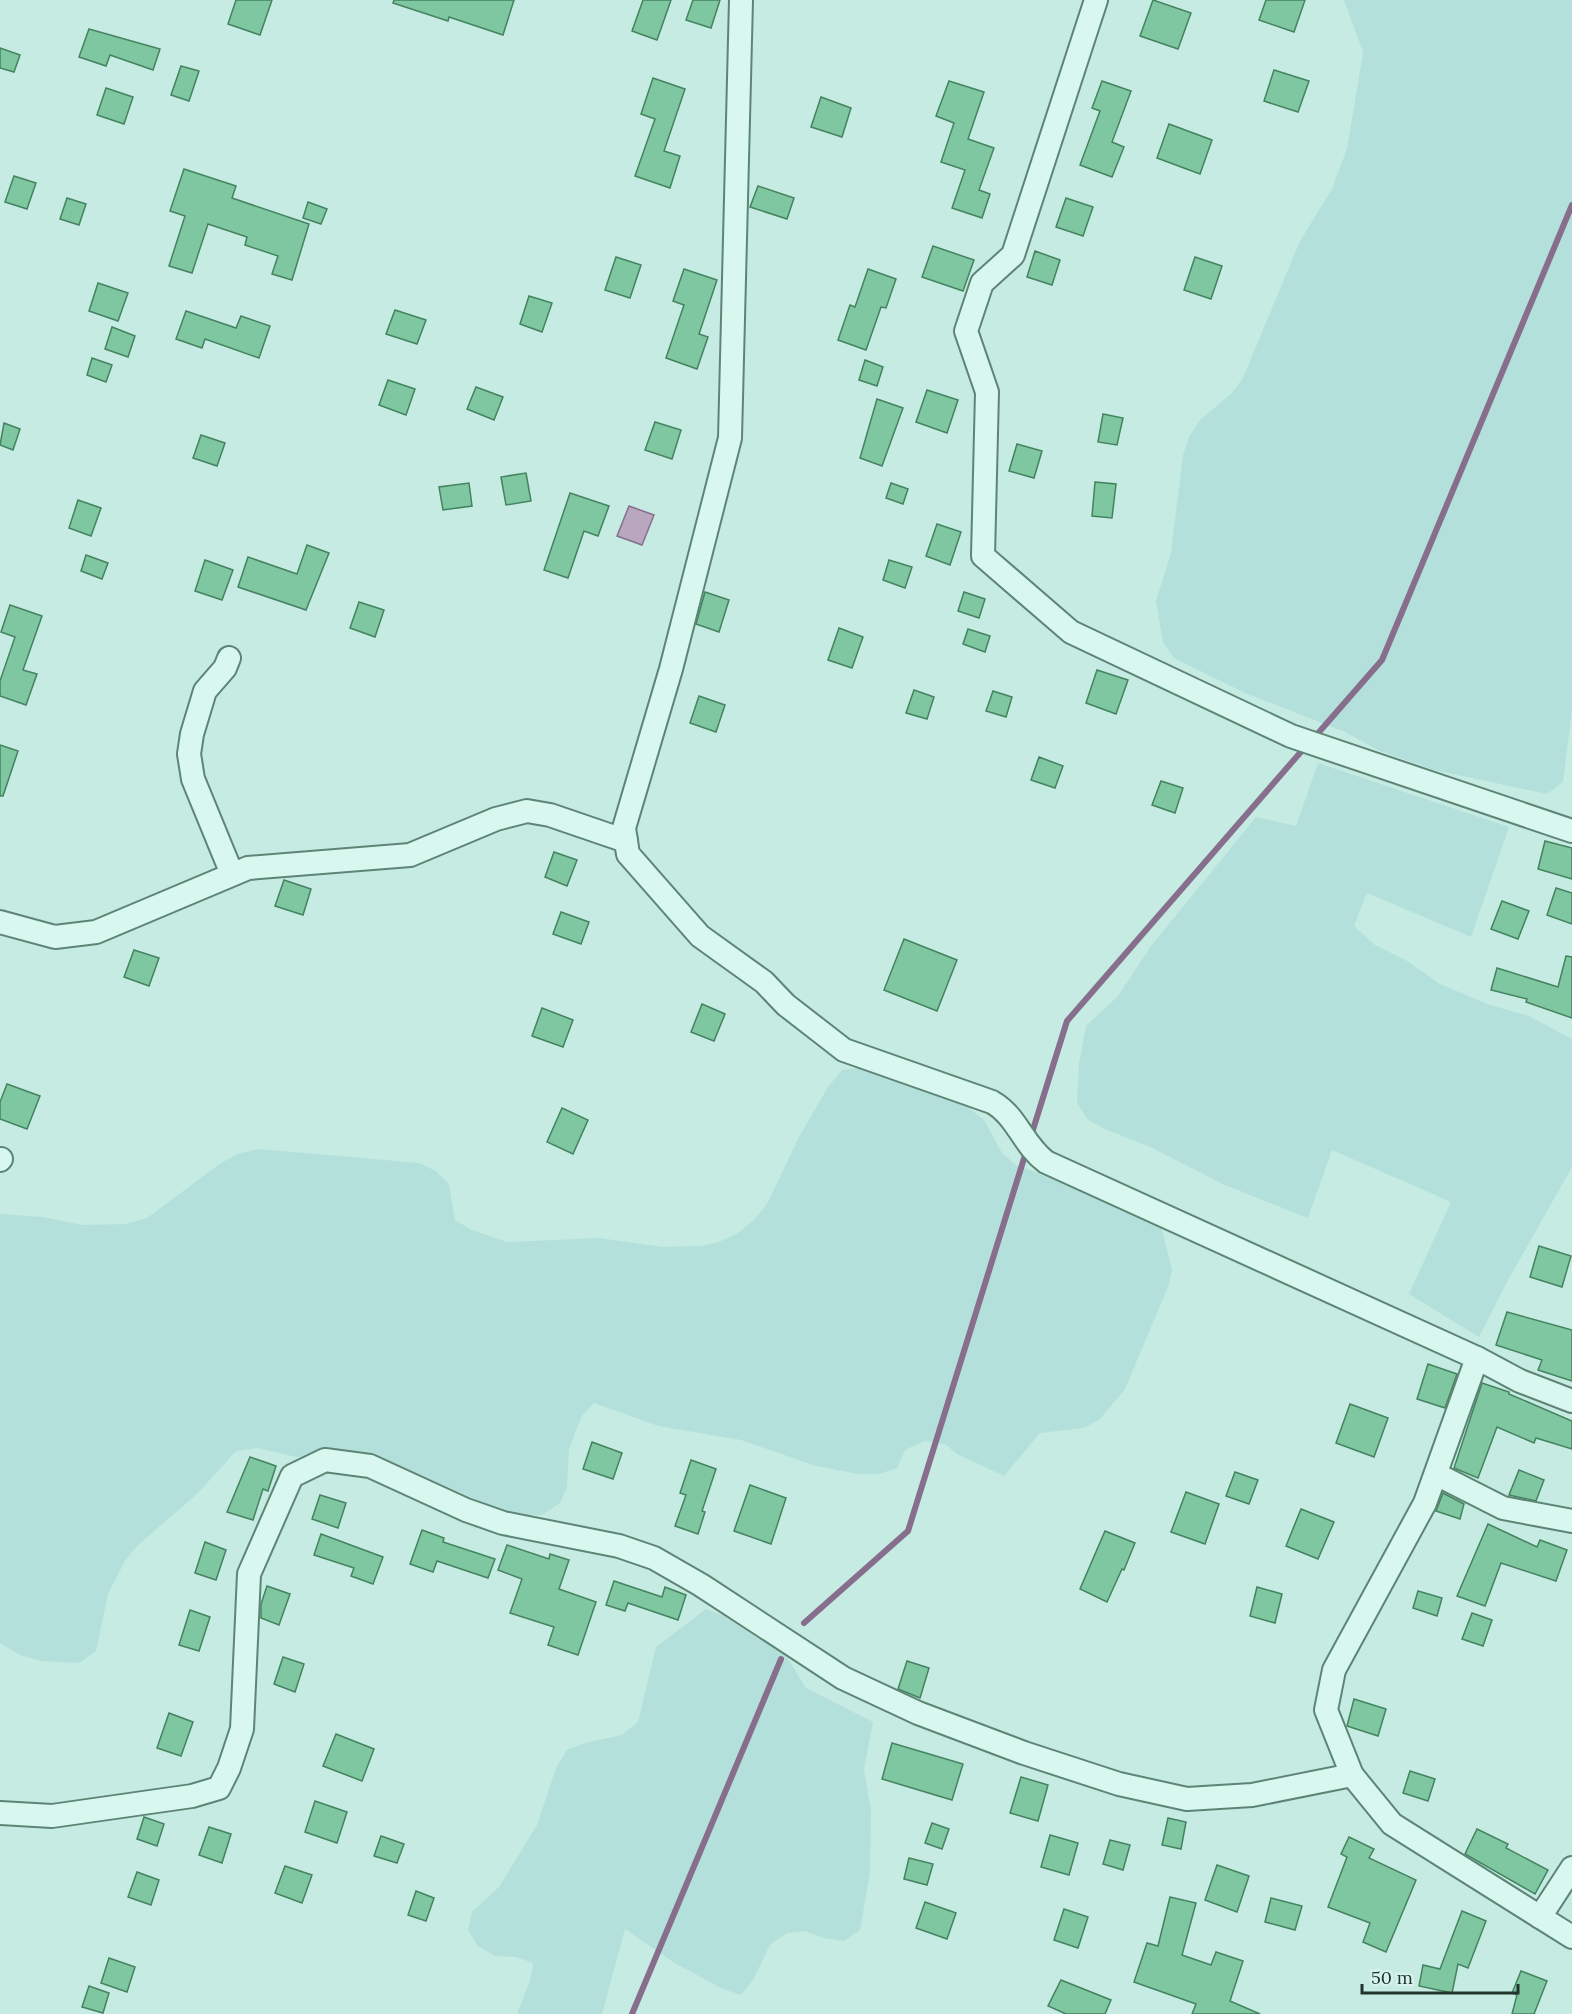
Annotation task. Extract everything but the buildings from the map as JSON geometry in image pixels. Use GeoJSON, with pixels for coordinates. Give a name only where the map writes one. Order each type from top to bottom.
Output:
{"type":"FeatureCollection","features":[{"type":"Feature","properties":{"kind":"street"},"geometry":{"type":"LineString","coordinates":[[741,0],[730,438],[671,669],[624,828],[628,854],[700,936],[764,982],[786,1005],[844,1050],[992,1102],[1006,1110],[1035,1154],[1046,1162],[1477,1358],[1520,1381],[1572,1401]]}},
{"type":"Feature","properties":{"kind":"street"},"geometry":{"type":"LineString","coordinates":[[1096,0],[1013,255],[982,283],[966,331],[987,392],[983,556],[1071,632],[1306,742],[1572,831]]}},
{"type":"Feature","properties":{"kind":"street"},"geometry":{"type":"LineString","coordinates":[[229,658],[225,668],[205,691],[192,734],[189,754],[193,779],[232,874]]}},
{"type":"Feature","properties":{"kind":"street"},"geometry":{"type":"LineString","coordinates":[[0,922],[55,937],[96,932],[248,868],[410,855],[485,823],[527,811],[550,815],[626,841]]}},
{"type":"Feature","properties":{"kind":"street"},"geometry":{"type":"LineString","coordinates":[[1477,1358],[1425,1503],[1334,1670],[1326,1710],[1352,1775],[1392,1824],[1572,1937]]}},
{"type":"Feature","properties":{"kind":"street"},"geometry":{"type":"LineString","coordinates":[[0,1813],[52,1816],[192,1796],[219,1788],[230,1768],[242,1729],[249,1574],[292,1476],[325,1460],[370,1466],[466,1510],[503,1523],[619,1546],[654,1558],[701,1585],[843,1678],[971,1733],[1119,1784],[1187,1798],[1252,1795],[1352,1775]]}},
{"type":"Feature","properties":{"kind":"street"},"geometry":{"type":"LineString","coordinates":[[1436,1473],[1503,1508],[1572,1521]]}},
{"type":"Feature","properties":{"kind":"street"},"geometry":{"type":"LineString","coordinates":[[1540,1917],[1572,1868]]}},
{"type":"Feature","properties":{"kind":"shaded area"},"geometry":{"type":"Polygon","coordinates":[[[1344,0],[1572,0],[1572,711],[1563,782],[1547,794],[1434,770],[1380,751],[1345,732],[1245,693],[1174,658],[1163,642],[1156,601],[1171,553],[1183,455],[1189,437],[1200,420],[1231,394],[1243,378],[1300,241],[1332,189],[1347,149],[1363,52],[1344,0]]]}},
{"type":"Feature","properties":{"kind":"shaded area"},"geometry":{"type":"Polygon","coordinates":[[[629,506],[654,515],[642,545],[617,536],[629,506]]]}},
{"type":"Feature","properties":{"kind":"shaded area"},"geometry":{"type":"Polygon","coordinates":[[[1318,763],[1509,827],[1471,937],[1367,893],[1354,926],[1375,945],[1407,961],[1440,984],[1490,1005],[1529,1016],[1572,1039],[1572,1167],[1507,1282],[1479,1337],[1409,1294],[1451,1202],[1332,1150],[1308,1218],[1225,1185],[1148,1146],[1107,1130],[1088,1120],[1077,1103],[1079,1064],[1086,1026],[1118,996],[1151,946],[1256,817],[1296,826],[1318,763]]]}},
{"type":"Feature","properties":{"kind":"shaded area"},"geometry":{"type":"Polygon","coordinates":[[[860,1068],[934,1092],[969,1108],[984,1120],[1002,1153],[1016,1165],[1050,1178],[1069,1181],[1161,1227],[1172,1270],[1168,1287],[1125,1389],[1100,1419],[1084,1428],[1040,1433],[1004,1476],[957,1454],[945,1444],[924,1441],[905,1450],[897,1468],[879,1474],[859,1474],[816,1466],[741,1440],[658,1426],[594,1403],[582,1416],[569,1450],[567,1487],[560,1503],[542,1515],[521,1515],[501,1510],[411,1471],[392,1467],[355,1453],[296,1457],[258,1448],[236,1451],[197,1494],[137,1546],[125,1561],[108,1594],[96,1651],[79,1663],[41,1661],[20,1655],[0,1643],[0,1214],[42,1217],[83,1225],[126,1224],[147,1218],[221,1163],[238,1154],[259,1149],[419,1163],[436,1171],[449,1184],[455,1220],[472,1230],[507,1242],[599,1238],[663,1247],[701,1246],[719,1242],[738,1233],[755,1219],[767,1204],[799,1137],[828,1087],[842,1070],[860,1068]]]}},
{"type":"Feature","properties":{"kind":"shaded area"},"geometry":{"type":"Polygon","coordinates":[[[706,1609],[724,1616],[756,1637],[772,1644],[786,1656],[806,1688],[873,1722],[864,1770],[871,1810],[870,1872],[860,1930],[844,1941],[824,1938],[805,1931],[787,1933],[770,1945],[753,1980],[741,1995],[723,1989],[673,1962],[625,1929],[602,2014],[517,2014],[530,1981],[533,1963],[516,1957],[495,1956],[478,1946],[468,1930],[472,1912],[499,1887],[537,1825],[556,1768],[567,1750],[585,1743],[622,1735],[638,1722],[656,1647],[706,1609]]]}},
{"type":"Feature","properties":{"kind":"waterway"},"geometry":{"type":"LineString","coordinates":[[1313,739],[1382,660],[1572,205]]}},
{"type":"Feature","properties":{"kind":"waterway"},"geometry":{"type":"LineString","coordinates":[[1031,1136],[1067,1021],[1306,746]]}},
{"type":"Feature","properties":{"kind":"waterway"},"geometry":{"type":"LineString","coordinates":[[804,1623],[908,1531],[1026,1152]]}},
{"type":"Feature","properties":{"kind":"waterway"},"geometry":{"type":"LineString","coordinates":[[632,2014],[781,1659]]}}]}
